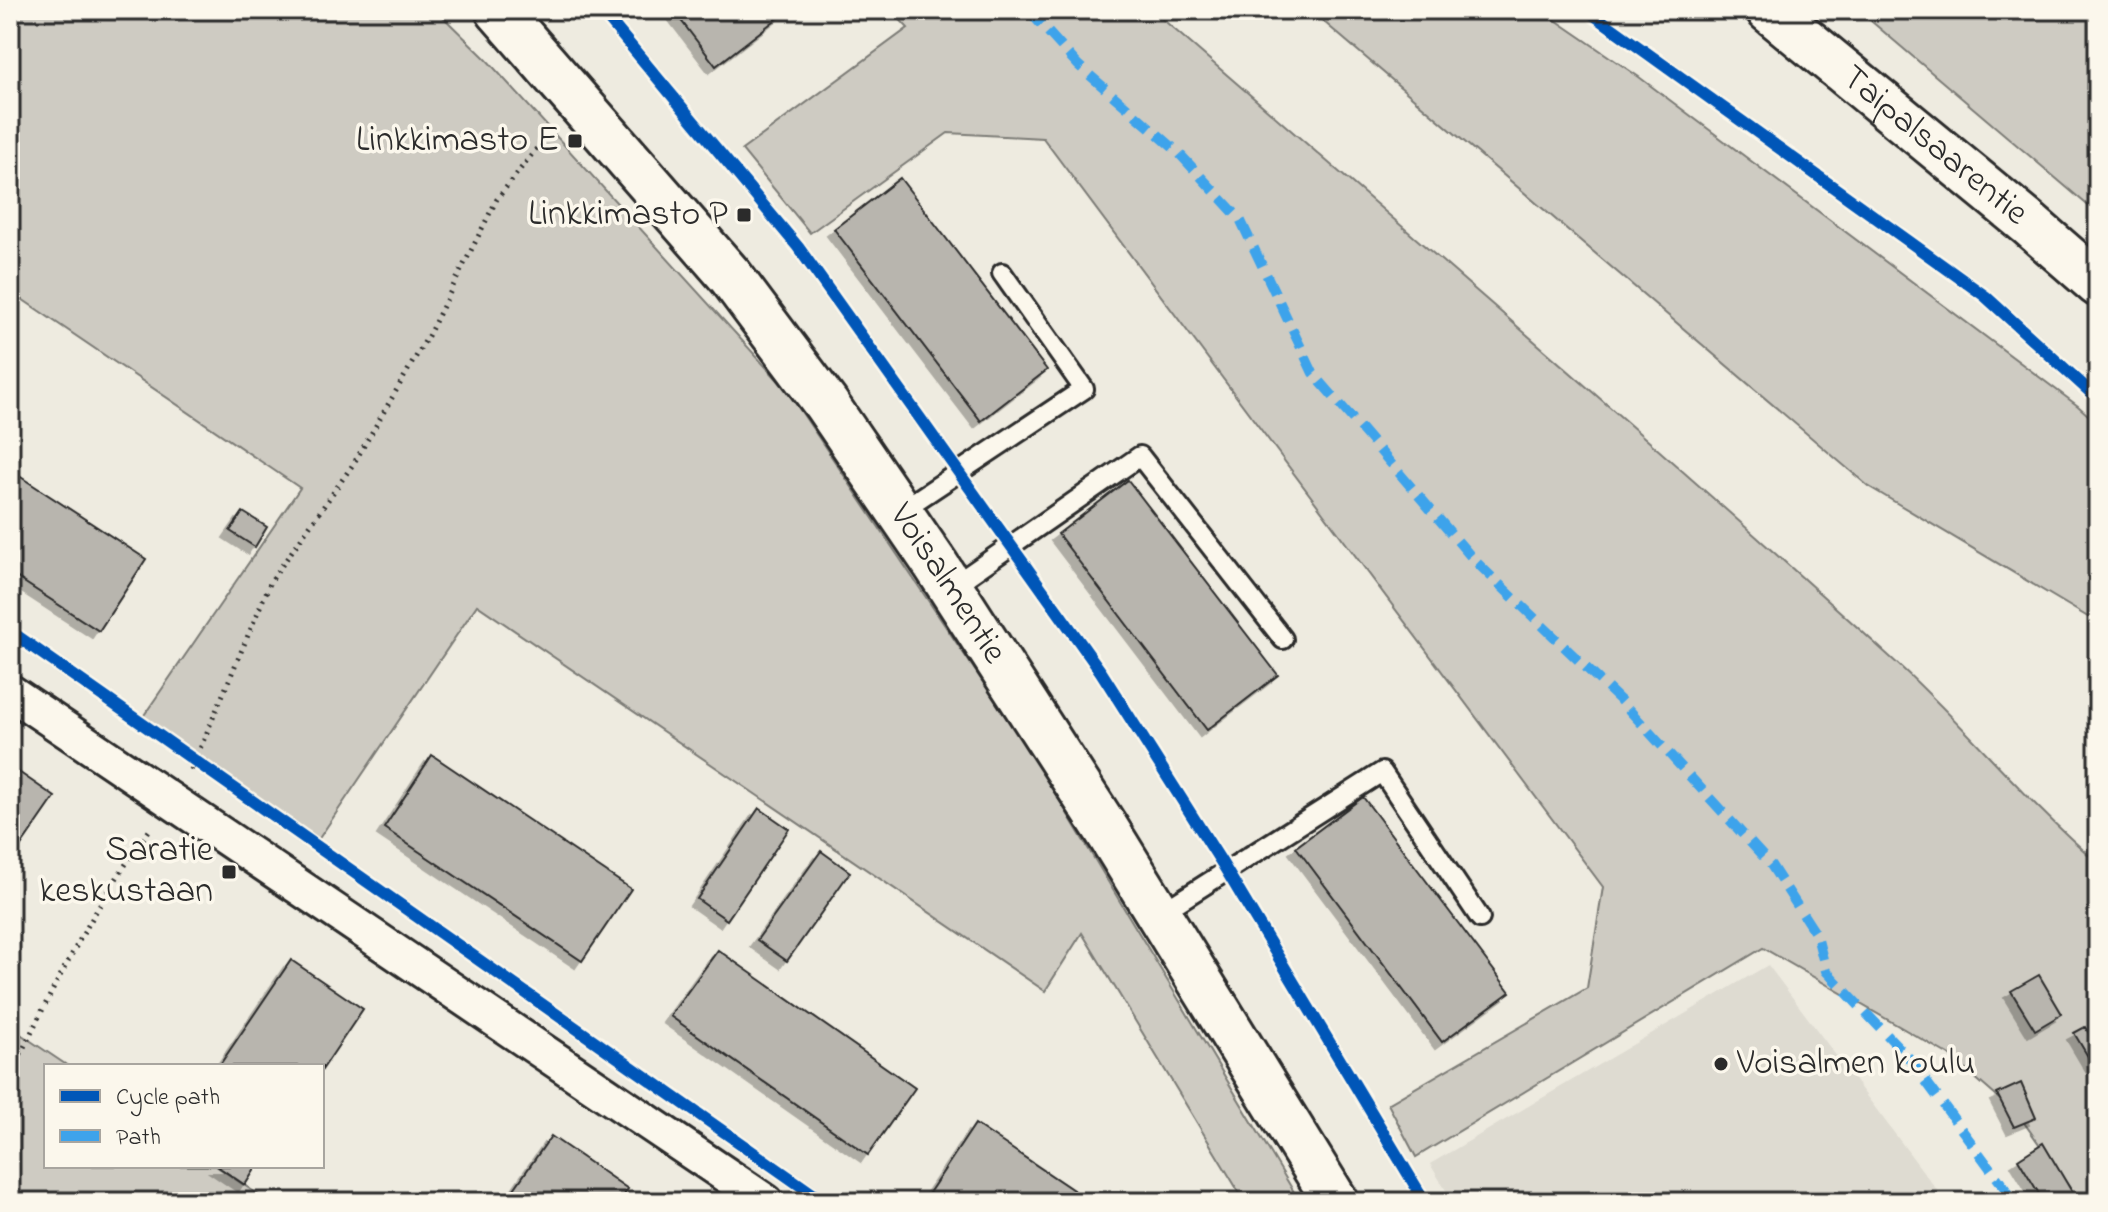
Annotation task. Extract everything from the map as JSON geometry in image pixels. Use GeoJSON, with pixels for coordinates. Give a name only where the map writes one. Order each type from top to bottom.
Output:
{"type":"FeatureCollection","features":[{"type":"Feature","properties":{"kind":"street","name":"Voisalmentie"},"geometry":{"type":"LineString","coordinates":[[498,10],[731,277],[826,404],[950,588],[1159,914],[1336,1202]]}},
{"type":"Feature","properties":{"kind":"street","name":"Taipalsaarentie"},"geometry":{"type":"LineString","coordinates":[[1769,10],[2098,284]]}},
{"type":"Feature","properties":{"kind":"street"},"geometry":{"type":"LineString","coordinates":[[10,692],[766,1202]]}},
{"type":"Feature","properties":{"kind":"lane"},"geometry":{"type":"LineString","coordinates":[[899,512],[1084,389],[1002,273]]}},
{"type":"Feature","properties":{"kind":"lane"},"geometry":{"type":"LineString","coordinates":[[950,588],[1140,456],[1283,639]]}},
{"type":"Feature","properties":{"kind":"lane"},"geometry":{"type":"LineString","coordinates":[[1159,914],[1382,772],[1480,918]]}},
{"type":"Feature","properties":{"kind":"path"},"geometry":{"type":"LineString","coordinates":[[10,1076],[66,961],[123,867],[196,763],[271,581],[354,463],[428,336],[497,199],[557,123]]}},
{"type":"Feature","properties":{"kind":"path"},"geometry":{"type":"LineString","coordinates":[[183,754],[208,771]]}},
{"type":"Feature","properties":{"kind":"shaded area"},"geometry":{"type":"Polygon","coordinates":[[[10,10],[436,10],[486,59],[786,389],[1034,758],[1300,1202],[1245,1202],[1082,933],[1045,991],[477,605],[318,840],[136,727],[300,488],[10,291],[10,10]]]}},
{"type":"Feature","properties":{"kind":"shaded area"},"geometry":{"type":"Polygon","coordinates":[[[891,10],[1152,10],[1615,411],[1916,681],[2044,813],[2098,863],[2098,1202],[2080,1202],[2020,1117],[1949,1055],[1763,948],[1416,1157],[1388,1104],[1587,988],[1603,887],[1043,138],[948,133],[810,233],[742,150],[908,28],[891,10]]]}},
{"type":"Feature","properties":{"kind":"shaded area"},"geometry":{"type":"Polygon","coordinates":[[[1310,10],[1541,10],[1639,77],[2078,406],[2098,424],[2098,623],[1868,486],[1310,10]]]}},
{"type":"Feature","properties":{"kind":"shaded area"},"geometry":{"type":"Polygon","coordinates":[[[1858,10],[2098,10],[2098,214],[1858,10]]]}},
{"type":"Feature","properties":{"kind":"shaded area","name":"Voisalmen koulu"},"geometry":{"type":"Polygon","coordinates":[[[1768,965],[1946,1202],[1453,1202],[1430,1164],[1768,965]]]}},
{"type":"Feature","properties":{"kind":"shaded area"},"geometry":{"type":"Polygon","coordinates":[[[10,1027],[65,1064],[44,1064],[44,1168],[219,1168],[269,1202],[10,1202],[10,1027]]]}},
{"type":"Feature","properties":{"kind":"building"},"geometry":{"type":"Polygon","coordinates":[[[673,10],[786,10],[787,11],[716,66],[673,10]]]}},
{"type":"Feature","properties":{"kind":"building"},"geometry":{"type":"Polygon","coordinates":[[[900,178],[1047,370],[981,421],[834,229],[900,178]]]}},
{"type":"Feature","properties":{"kind":"building"},"geometry":{"type":"Polygon","coordinates":[[[10,470],[146,559],[99,631],[10,573],[10,470]]]}},
{"type":"Feature","properties":{"kind":"building"},"geometry":{"type":"Polygon","coordinates":[[[1128,480],[1278,675],[1207,730],[1058,534],[1128,480]]]}},
{"type":"Feature","properties":{"kind":"building"},"geometry":{"type":"Polygon","coordinates":[[[243,512],[267,527],[255,547],[230,531],[243,512]]]}},
{"type":"Feature","properties":{"kind":"building"},"geometry":{"type":"Polygon","coordinates":[[[432,755],[631,889],[582,961],[384,828],[432,755]]]}},
{"type":"Feature","properties":{"kind":"building"},"geometry":{"type":"Polygon","coordinates":[[[10,766],[55,797],[10,862],[10,766]]]}},
{"type":"Feature","properties":{"kind":"building"},"geometry":{"type":"Polygon","coordinates":[[[1363,797],[1510,992],[1442,1042],[1296,847],[1363,797]]]}},
{"type":"Feature","properties":{"kind":"building"},"geometry":{"type":"Polygon","coordinates":[[[759,808],[789,829],[727,920],[697,899],[759,808]]]}},
{"type":"Feature","properties":{"kind":"building"},"geometry":{"type":"Polygon","coordinates":[[[821,851],[850,872],[787,961],[757,940],[821,851]]]}},
{"type":"Feature","properties":{"kind":"building"},"geometry":{"type":"Polygon","coordinates":[[[718,950],[915,1088],[868,1155],[670,1016],[718,950]]]}},
{"type":"Feature","properties":{"kind":"building"},"geometry":{"type":"Polygon","coordinates":[[[291,960],[363,1009],[324,1067],[324,1064],[220,1064],[291,960]]]}},
{"type":"Feature","properties":{"kind":"building"},"geometry":{"type":"Polygon","coordinates":[[[2039,975],[2062,1014],[2035,1030],[2011,991],[2039,975]]]}},
{"type":"Feature","properties":{"kind":"building"},"geometry":{"type":"Polygon","coordinates":[[[2085,1027],[2098,1047],[2098,1063],[2093,1065],[2074,1033],[2085,1027]]]}},
{"type":"Feature","properties":{"kind":"building"},"geometry":{"type":"Polygon","coordinates":[[[2021,1083],[2036,1118],[2014,1127],[1997,1094],[2021,1083]]]}},
{"type":"Feature","properties":{"kind":"building"},"geometry":{"type":"Polygon","coordinates":[[[975,1124],[1091,1202],[942,1202],[929,1193],[975,1124]]]}},
{"type":"Feature","properties":{"kind":"building"},"geometry":{"type":"Polygon","coordinates":[[[551,1136],[628,1189],[619,1202],[505,1202],[551,1136]]]}},
{"type":"Feature","properties":{"kind":"building"},"geometry":{"type":"Polygon","coordinates":[[[2043,1143],[2078,1202],[2044,1202],[2018,1159],[2043,1143]]]}},
{"type":"Feature","properties":{"kind":"building"},"geometry":{"type":"Polygon","coordinates":[[[220,1168],[256,1168],[245,1185],[220,1168]]]}},
{"type":"Feature","properties":{"kind":"marked path"},"geometry":{"type":"LineString","coordinates":[[1028,10],[1078,65],[1177,151],[1240,219],[1313,373],[1474,560],[1620,700],[1771,865],[1817,936],[1826,971],[1908,1057],[2015,1202]]}},
{"type":"Feature","properties":{"kind":"cycle path"},"geometry":{"type":"LineString","coordinates":[[601,10],[798,247],[1101,672],[1222,863],[1425,1202]]}},
{"type":"Feature","properties":{"kind":"cycle path"},"geometry":{"type":"LineString","coordinates":[[1587,10],[1985,296],[2098,399]]}},
{"type":"Feature","properties":{"kind":"cycle path"},"geometry":{"type":"LineString","coordinates":[[10,631],[824,1202]]}},
{"type":"Feature","properties":{"kind":"place","name":"Linkkimasto E"},"geometry":{"type":"Point","coordinates":[575,141]}},
{"type":"Feature","properties":{"kind":"place","name":"Linkkimasto P"},"geometry":{"type":"Point","coordinates":[744,215]}},
{"type":"Feature","properties":{"kind":"place","name":"Saratie keskustaan"},"geometry":{"type":"Point","coordinates":[229,872]}},
{"type":"Feature","properties":{"kind":"place","name":"Voisalmen koulu"},"geometry":{"type":"Point","coordinates":[1721,1064]}}]}
